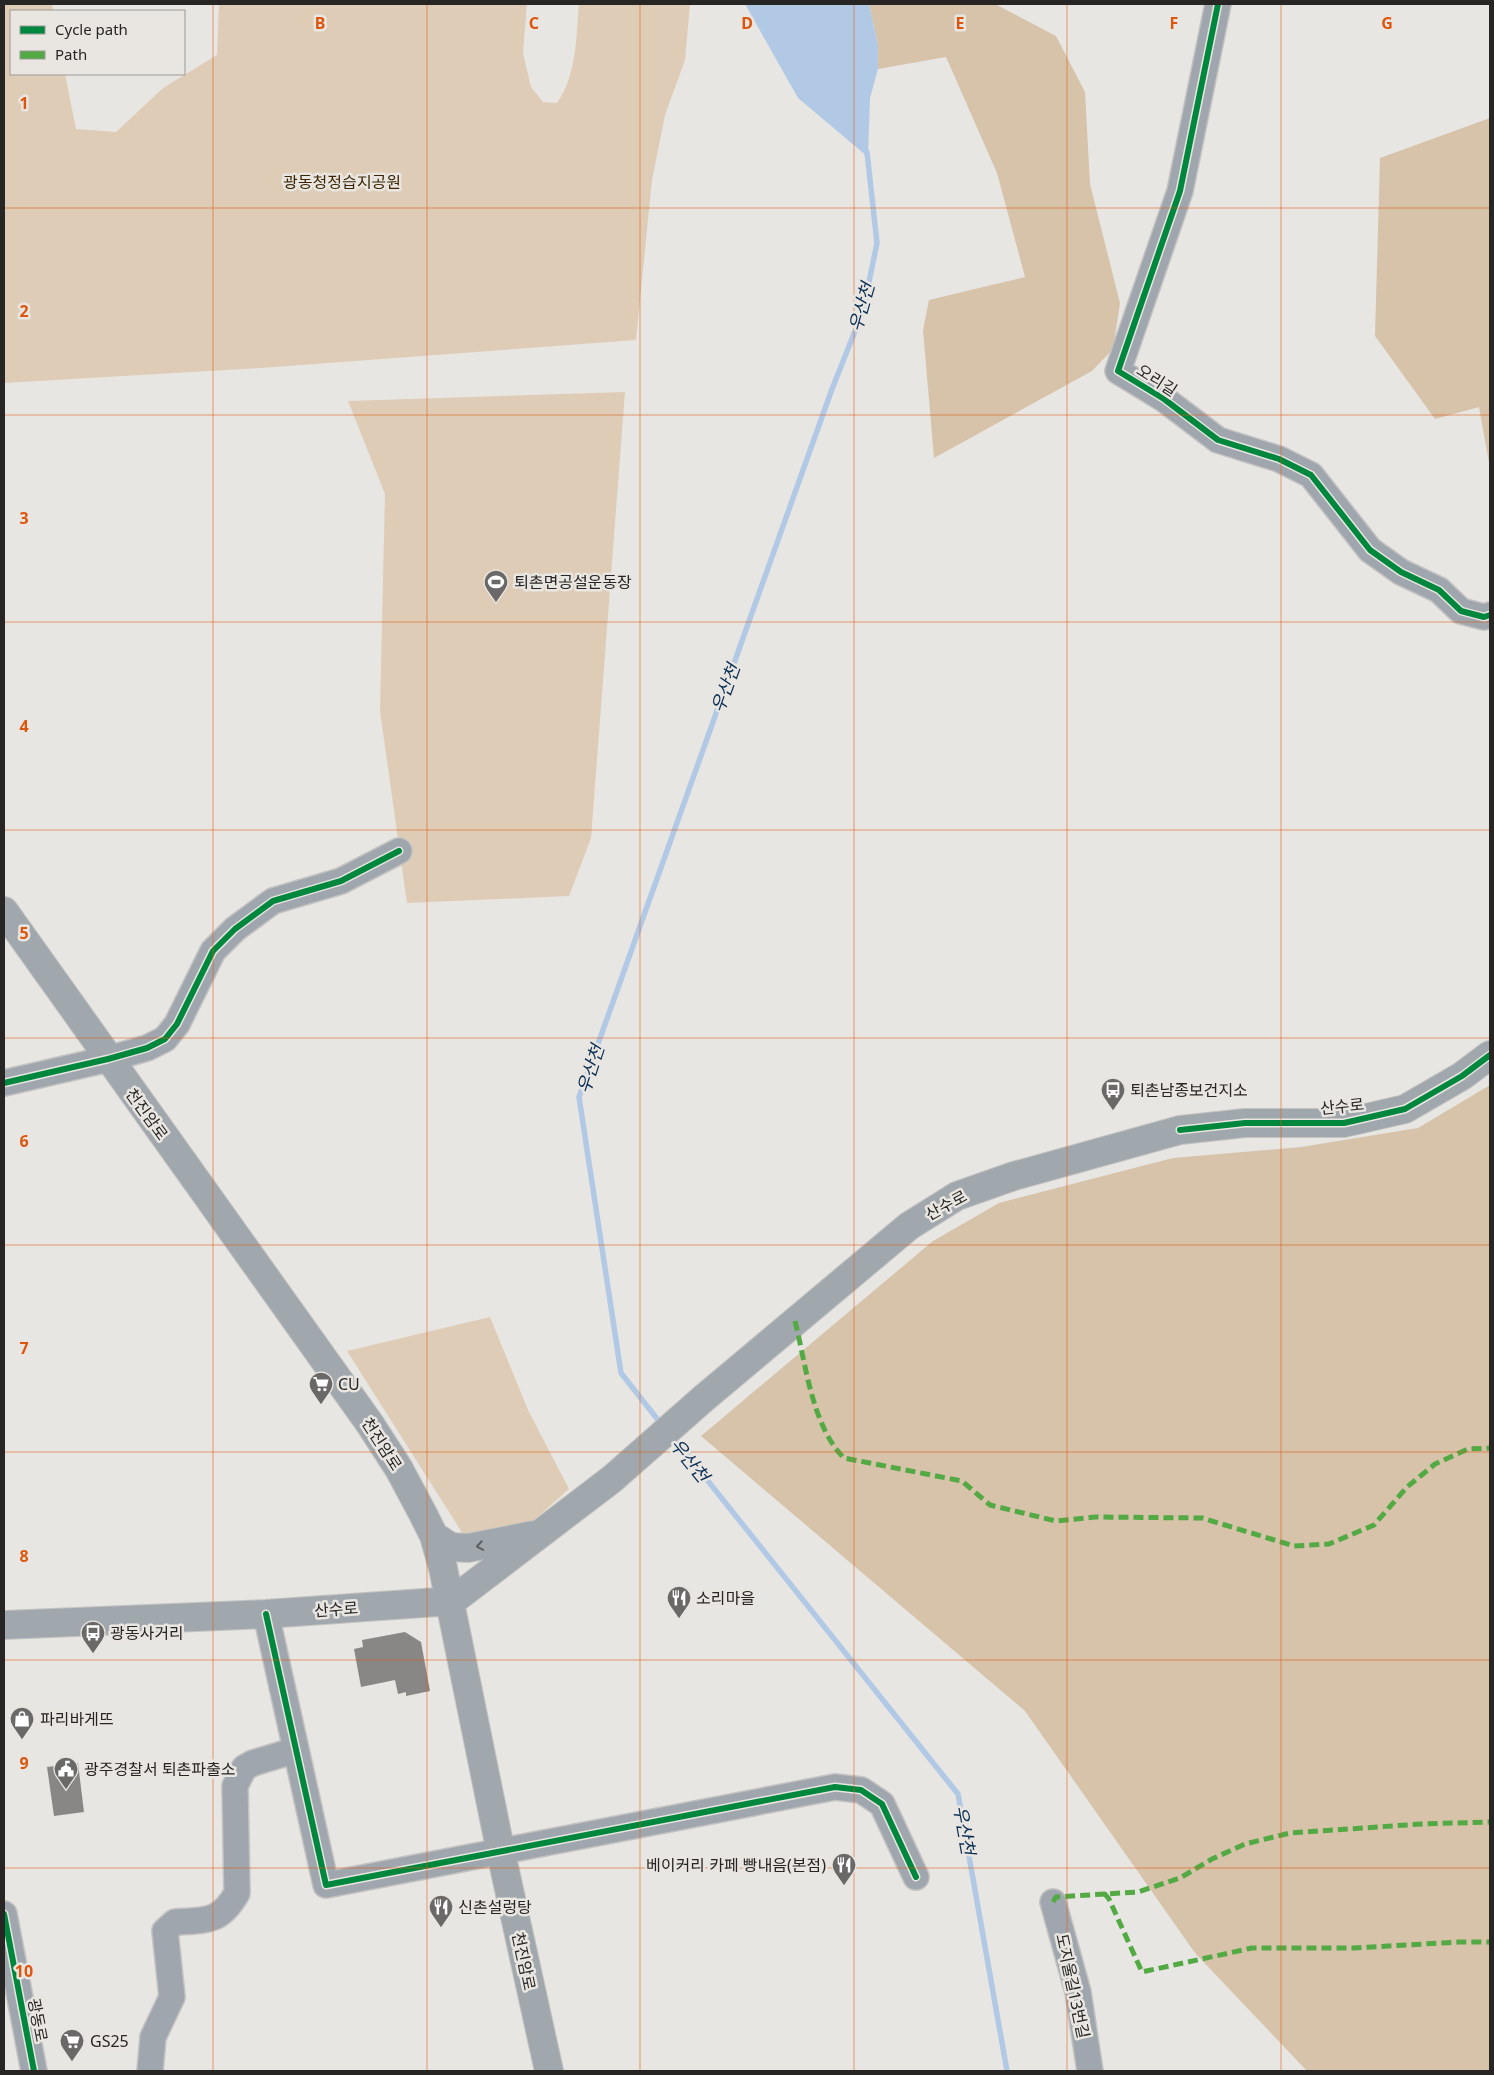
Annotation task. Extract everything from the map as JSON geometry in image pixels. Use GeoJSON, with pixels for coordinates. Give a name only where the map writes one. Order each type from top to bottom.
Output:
{"type":"FeatureCollection","features":[{"type":"Feature","properties":{"kind":"main road","name":"천진암로"},"geometry":{"type":"LineString","coordinates":[[4,912],[370,1424],[399,1469],[434,1536],[452,1601],[501,1853],[548,2071]]}},
{"type":"Feature","properties":{"kind":"main road","name":"산수로"},"geometry":{"type":"LineString","coordinates":[[545,1532],[612,1479],[909,1226],[957,1196],[1014,1176],[1180,1130],[1245,1123],[1344,1123],[1405,1109],[1462,1076],[1490,1056]]}},
{"type":"Feature","properties":{"kind":"main road"},"geometry":{"type":"LineString","coordinates":[[434,1536],[451,1547],[468,1548],[545,1532]]}},
{"type":"Feature","properties":{"kind":"main road"},"geometry":{"type":"LineString","coordinates":[[452,1601],[545,1532]]}},
{"type":"Feature","properties":{"kind":"main road","name":"산수로"},"geometry":{"type":"LineString","coordinates":[[9,1621],[266,1614],[452,1601]]}},
{"type":"Feature","properties":{"kind":"street","name":"오리길"},"geometry":{"type":"LineString","coordinates":[[1218,4],[1180,191],[1118,371],[1164,399],[1218,440],[1279,460],[1311,476],[1370,550],[1401,572],[1439,590],[1461,610],[1484,617],[1490,615]]}},
{"type":"Feature","properties":{"kind":"street"},"geometry":{"type":"LineString","coordinates":[[4,1083],[108,1059],[148,1048],[165,1039],[177,1024],[214,950],[235,930],[273,901],[341,881],[399,851]]}},
{"type":"Feature","properties":{"kind":"street"},"geometry":{"type":"LineString","coordinates":[[266,1614],[326,1885],[501,1853],[835,1787],[861,1790],[882,1804],[916,1877]]}},
{"type":"Feature","properties":{"kind":"street"},"geometry":{"type":"LineString","coordinates":[[150,2071],[153,2037],[172,1997],[165,1931],[175,1922],[214,1919],[229,1907],[237,1893],[235,1786],[244,1768],[253,1763],[296,1750]]}},
{"type":"Feature","properties":{"kind":"street","name":"도지울길13번길"},"geometry":{"type":"LineString","coordinates":[[1053,1902],[1078,1992],[1090,2071]]}},
{"type":"Feature","properties":{"kind":"street","name":"광동로"},"geometry":{"type":"LineString","coordinates":[[4,1914],[34,2071]]}},
{"type":"Feature","properties":{"kind":"street"},"geometry":{"type":"LineString","coordinates":[[4,2005],[15,1971]]}},
{"type":"Feature","properties":{"kind":"green space","name":"광동청정습지공원"},"geometry":{"type":"Polygon","coordinates":[[[4,4],[52,4],[53,10],[10,10],[10,75],[65,75],[76,129],[116,132],[163,88],[217,55],[219,4],[527,4],[523,53],[531,87],[543,102],[557,103],[564,92],[572,68],[579,4],[690,4],[685,60],[665,115],[652,180],[636,340],[261,368],[4,383],[4,4]]]}},
{"type":"Feature","properties":{"kind":"green space","name":"퇴촌면공설운동장"},"geometry":{"type":"Polygon","coordinates":[[[625,392],[591,838],[569,896],[407,903],[380,711],[385,494],[348,401],[625,392]]]}},
{"type":"Feature","properties":{"kind":"green space"},"geometry":{"type":"Polygon","coordinates":[[[490,1317],[528,1410],[569,1489],[533,1521],[463,1534],[347,1351],[490,1317]]]}},
{"type":"Feature","properties":{"kind":"shaded area"},"geometry":{"type":"Polygon","coordinates":[[[869,4],[995,4],[1056,36],[1085,92],[1090,184],[1120,303],[1113,349],[1092,371],[934,458],[923,330],[929,300],[1025,277],[997,173],[946,57],[878,69],[878,45],[869,4]]]}},
{"type":"Feature","properties":{"kind":"shaded area"},"geometry":{"type":"Polygon","coordinates":[[[1490,118],[1490,468],[1479,407],[1435,419],[1375,336],[1380,158],[1490,118]]]}},
{"type":"Feature","properties":{"kind":"shaded area"},"geometry":{"type":"Polygon","coordinates":[[[1490,1085],[1490,2071],[1307,2071],[1195,1953],[1025,1711],[701,1436],[933,1241],[999,1203],[1173,1158],[1301,1147],[1418,1128],[1490,1085]]]}},
{"type":"Feature","properties":{"kind":"water"},"geometry":{"type":"Polygon","coordinates":[[[745,4],[869,4],[878,45],[878,69],[870,98],[868,157],[798,98],[745,4]]]}},
{"type":"Feature","properties":{"kind":"building"},"geometry":{"type":"Polygon","coordinates":[[[405,1632],[421,1642],[430,1691],[406,1696],[406,1692],[398,1694],[395,1680],[361,1687],[354,1649],[363,1647],[362,1640],[405,1632]]]}},
{"type":"Feature","properties":{"kind":"building","name":"광주경찰서 퇴촌파출소"},"geometry":{"type":"Polygon","coordinates":[[[78,1763],[84,1812],[54,1816],[47,1767],[78,1763]]]}},
{"type":"Feature","properties":{"kind":"waterway","name":"우산천"},"geometry":{"type":"LineString","coordinates":[[662,1425],[621,1373],[579,1097],[832,389],[863,311],[877,243],[867,152]]}},
{"type":"Feature","properties":{"kind":"waterway","name":"우산천"},"geometry":{"type":"LineString","coordinates":[[672,1436],[958,1794],[1007,2071]]}},
{"type":"Feature","properties":{"kind":"marked path"},"geometry":{"type":"LineString","coordinates":[[795,1321],[817,1412],[833,1445],[844,1458],[962,1481],[990,1505],[1056,1521],[1095,1517],[1202,1518],[1294,1546],[1329,1544],[1374,1525],[1407,1487],[1435,1464],[1468,1449],[1490,1448]]}},
{"type":"Feature","properties":{"kind":"marked path"},"geometry":{"type":"LineString","coordinates":[[1053,1902],[1056,1897],[1138,1892],[1180,1878],[1212,1859],[1245,1844],[1290,1833],[1421,1824],[1490,1822]]}},
{"type":"Feature","properties":{"kind":"marked path"},"geometry":{"type":"LineString","coordinates":[[1104,1893],[1109,1899],[1142,1972],[1252,1948],[1354,1948],[1490,1942]]}},
{"type":"Feature","properties":{"kind":"cycle path"},"geometry":{"type":"LineString","coordinates":[[1218,4],[1180,191],[1118,371],[1164,399],[1218,440],[1279,459],[1311,475],[1370,550],[1401,572],[1439,590],[1461,611],[1484,617],[1490,615]]}},
{"type":"Feature","properties":{"kind":"cycle path"},"geometry":{"type":"LineString","coordinates":[[4,1083],[108,1059],[147,1048],[165,1039],[177,1024],[213,951],[235,929],[273,901],[341,881],[399,851]]}},
{"type":"Feature","properties":{"kind":"cycle path"},"geometry":{"type":"LineString","coordinates":[[1180,1130],[1245,1123],[1344,1123],[1405,1109],[1462,1076],[1490,1055]]}},
{"type":"Feature","properties":{"kind":"cycle path"},"geometry":{"type":"LineString","coordinates":[[266,1614],[326,1885],[835,1787],[861,1790],[882,1804],[916,1877]]}},
{"type":"Feature","properties":{"kind":"cycle path"},"geometry":{"type":"LineString","coordinates":[[4,1914],[34,2071]]}},
{"type":"Feature","properties":{"kind":"place","name":"퇴촌면공설운동장"},"geometry":{"type":"Point","coordinates":[496,603]}},
{"type":"Feature","properties":{"kind":"place","name":"퇴촌남종보건지소"},"geometry":{"type":"Point","coordinates":[1113,1111]}},
{"type":"Feature","properties":{"kind":"place","name":"CU"},"geometry":{"type":"Point","coordinates":[321,1405]}},
{"type":"Feature","properties":{"kind":"place","name":"소리마을"},"geometry":{"type":"Point","coordinates":[679,1619]}},
{"type":"Feature","properties":{"kind":"place","name":"광동사거리"},"geometry":{"type":"Point","coordinates":[93,1654]}},
{"type":"Feature","properties":{"kind":"place","name":"파리바게뜨"},"geometry":{"type":"Point","coordinates":[22,1740]}},
{"type":"Feature","properties":{"kind":"place","name":"광주경찰서 퇴촌파출소"},"geometry":{"type":"Point","coordinates":[66,1790]}},
{"type":"Feature","properties":{"kind":"place","name":"베이커리 카페 빵내음(본점)"},"geometry":{"type":"Point","coordinates":[844,1886]}},
{"type":"Feature","properties":{"kind":"place","name":"신촌설렁탕"},"geometry":{"type":"Point","coordinates":[441,1928]}},
{"type":"Feature","properties":{"kind":"place","name":"GS25"},"geometry":{"type":"Point","coordinates":[72,2062]}}]}
